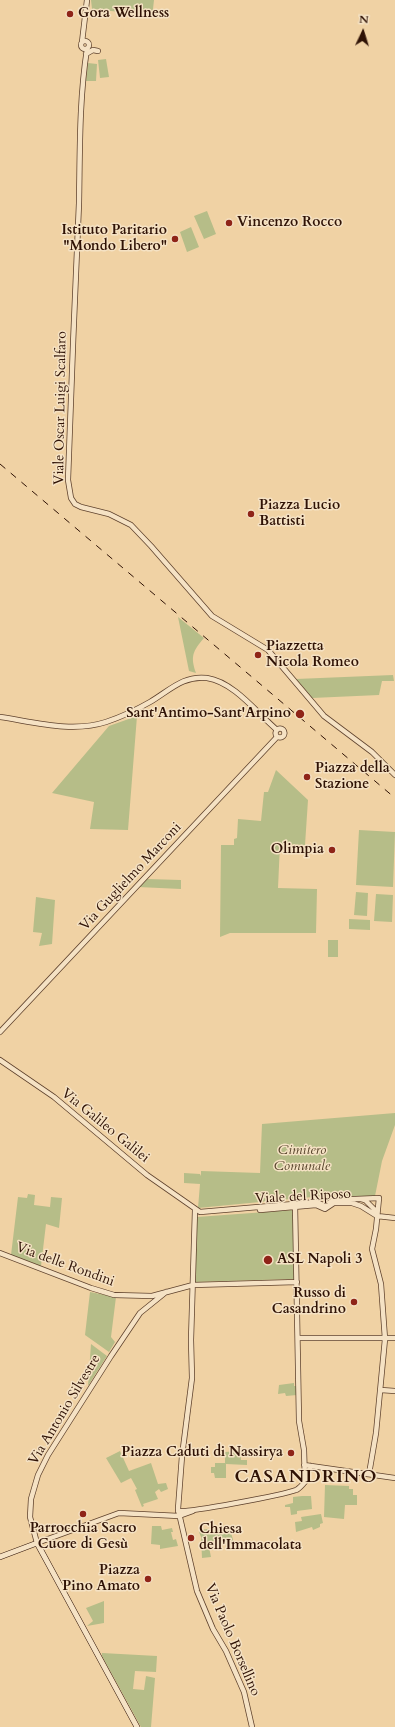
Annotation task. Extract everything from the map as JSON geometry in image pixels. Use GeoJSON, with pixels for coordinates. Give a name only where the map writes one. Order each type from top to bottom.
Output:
{"type":"FeatureCollection","features":[{"type":"Feature","properties":{"kind":"main road"},"geometry":{"type":"LineString","coordinates":[[0,1557],[37,1543],[137,1727]]}},
{"type":"Feature","properties":{"kind":"street"},"geometry":{"type":"LineString","coordinates":[[84,64],[86,54],[85,49],[81,46],[87,0]]}},
{"type":"Feature","properties":{"kind":"street"},"geometry":{"type":"LineString","coordinates":[[84,27],[89,45],[85,49],[84,64]]}},
{"type":"Feature","properties":{"kind":"street"},"geometry":{"type":"LineString","coordinates":[[82,42],[84,41],[88,43]]}},
{"type":"Feature","properties":{"kind":"street"},"geometry":{"type":"LineString","coordinates":[[86,54],[93,50],[98,51]]}},
{"type":"Feature","properties":{"kind":"street","name":"Viale Oscar Luigi Scalfaro"},"geometry":{"type":"LineString","coordinates":[[84,64],[79,141],[79,203],[68,480],[71,498],[75,504],[109,514],[131,526],[151,546],[212,616],[268,650],[324,716],[372,752],[395,775]]}},
{"type":"Feature","properties":{"kind":"street"},"geometry":{"type":"LineString","coordinates":[[0,717],[66,726],[104,722],[130,713],[183,680],[206,678],[231,688],[277,730],[281,729],[284,733],[282,737],[277,737],[275,734],[277,730]]}},
{"type":"Feature","properties":{"kind":"street","name":"Via Guglielmo Marconi"},"geometry":{"type":"LineString","coordinates":[[0,1032],[277,737]]}},
{"type":"Feature","properties":{"kind":"street","name":"Via Galileo Galilei"},"geometry":{"type":"LineString","coordinates":[[0,1060],[54,1098],[195,1213]]}},
{"type":"Feature","properties":{"kind":"street"},"geometry":{"type":"LineString","coordinates":[[369,1474],[374,1454],[385,1339],[381,1284],[372,1249],[379,1198]]}},
{"type":"Feature","properties":{"kind":"street","name":"Viale del Riposo"},"geometry":{"type":"LineString","coordinates":[[295,1206],[317,1202],[325,1206],[333,1200],[379,1198]]}},
{"type":"Feature","properties":{"kind":"street","name":"Viale del Riposo"},"geometry":{"type":"LineString","coordinates":[[195,1213],[316,1205],[325,1209],[334,1203],[367,1207],[379,1198]]}},
{"type":"Feature","properties":{"kind":"street","name":"Viale del Riposo"},"geometry":{"type":"LineString","coordinates":[[360,1199],[377,1214]]}},
{"type":"Feature","properties":{"kind":"street"},"geometry":{"type":"LineString","coordinates":[[295,1206],[299,1421],[304,1450],[305,1478]]}},
{"type":"Feature","properties":{"kind":"street","name":"Via Paolo Borsellino"},"geometry":{"type":"LineString","coordinates":[[195,1213],[192,1378],[182,1456],[178,1510],[189,1562],[200,1598],[244,1692],[252,1727]]}},
{"type":"Feature","properties":{"kind":"street"},"geometry":{"type":"LineString","coordinates":[[377,1214],[395,1218]]}},
{"type":"Feature","properties":{"kind":"street","name":"Via delle Rondini"},"geometry":{"type":"LineString","coordinates":[[0,1253],[91,1288],[114,1295],[152,1296],[193,1285],[297,1282]]}},
{"type":"Feature","properties":{"kind":"street","name":"Via Antonio Silvestre"},"geometry":{"type":"LineString","coordinates":[[37,1543],[30,1517],[31,1499],[38,1475],[48,1455],[111,1356],[140,1314],[166,1292]]}},
{"type":"Feature","properties":{"kind":"street"},"geometry":{"type":"LineString","coordinates":[[298,1338],[395,1338]]}},
{"type":"Feature","properties":{"kind":"street"},"geometry":{"type":"LineString","coordinates":[[381,1390],[395,1391]]}},
{"type":"Feature","properties":{"kind":"street"},"geometry":{"type":"LineString","coordinates":[[304,1465],[395,1478]]}},
{"type":"Feature","properties":{"kind":"street"},"geometry":{"type":"LineString","coordinates":[[37,1543],[123,1513],[179,1516],[193,1511],[297,1490],[305,1482],[305,1478],[311,1466]]}},
{"type":"Feature","properties":{"kind":"street"},"geometry":{"type":"LineString","coordinates":[[178,1510],[193,1511]]}},
{"type":"Feature","properties":{"kind":"green space"},"geometry":{"type":"Polygon","coordinates":[[[91,0],[154,0],[152,18],[149,15],[92,9],[91,0]]]}},
{"type":"Feature","properties":{"kind":"green space"},"geometry":{"type":"Polygon","coordinates":[[[106,59],[109,77],[100,78],[98,60],[106,59]]]}},
{"type":"Feature","properties":{"kind":"green space"},"geometry":{"type":"Polygon","coordinates":[[[88,63],[97,64],[96,81],[86,81],[88,63]]]}},
{"type":"Feature","properties":{"kind":"green space"},"geometry":{"type":"Polygon","coordinates":[[[207,211],[216,234],[204,239],[194,216],[207,211]]]}},
{"type":"Feature","properties":{"kind":"green space"},"geometry":{"type":"Polygon","coordinates":[[[191,227],[199,247],[187,252],[180,232],[191,227]]]}},
{"type":"Feature","properties":{"kind":"green space"},"geometry":{"type":"Polygon","coordinates":[[[178,617],[204,638],[195,650],[193,658],[196,673],[189,671],[178,617]]]}},
{"type":"Feature","properties":{"kind":"green space"},"geometry":{"type":"Polygon","coordinates":[[[393,675],[394,681],[382,681],[379,695],[312,698],[296,679],[393,675]]]}},
{"type":"Feature","properties":{"kind":"green space"},"geometry":{"type":"Polygon","coordinates":[[[137,716],[128,830],[90,829],[94,802],[52,793],[109,726],[137,716]]]}},
{"type":"Feature","properties":{"kind":"green space"},"geometry":{"type":"Polygon","coordinates":[[[276,770],[308,800],[305,845],[280,844],[278,888],[317,889],[316,933],[230,933],[220,937],[221,845],[234,845],[234,839],[237,838],[238,819],[261,821],[264,792],[268,792],[276,770]]]}},
{"type":"Feature","properties":{"kind":"green space"},"geometry":{"type":"Polygon","coordinates":[[[359,830],[395,832],[393,887],[356,885],[359,830]]]}},
{"type":"Feature","properties":{"kind":"green space"},"geometry":{"type":"Polygon","coordinates":[[[147,879],[181,880],[181,889],[138,887],[147,879]]]}},
{"type":"Feature","properties":{"kind":"green space"},"geometry":{"type":"Polygon","coordinates":[[[356,892],[368,893],[367,916],[354,915],[356,892]]]}},
{"type":"Feature","properties":{"kind":"green space"},"geometry":{"type":"Polygon","coordinates":[[[376,894],[393,895],[392,922],[374,921],[376,894]]]}},
{"type":"Feature","properties":{"kind":"green space"},"geometry":{"type":"Polygon","coordinates":[[[36,897],[55,900],[52,944],[39,946],[42,933],[33,932],[36,897]]]}},
{"type":"Feature","properties":{"kind":"green space"},"geometry":{"type":"Polygon","coordinates":[[[349,919],[370,920],[370,930],[349,929],[349,919]]]}},
{"type":"Feature","properties":{"kind":"green space"},"geometry":{"type":"Polygon","coordinates":[[[328,940],[338,940],[338,957],[328,957],[328,940]]]}},
{"type":"Feature","properties":{"kind":"green space","name":"Cimitero Comunale"},"geometry":{"type":"Polygon","coordinates":[[[395,1113],[395,1125],[382,1161],[375,1196],[346,1197],[343,1194],[198,1208],[200,1184],[184,1183],[184,1173],[200,1174],[201,1176],[201,1171],[260,1173],[262,1124],[395,1113]]]}},
{"type":"Feature","properties":{"kind":"green space"},"geometry":{"type":"Polygon","coordinates":[[[28,1194],[35,1195],[34,1205],[50,1207],[51,1197],[62,1198],[59,1228],[46,1224],[41,1266],[11,1255],[18,1197],[27,1198],[28,1194]]]}},
{"type":"Feature","properties":{"kind":"green space"},"geometry":{"type":"Polygon","coordinates":[[[293,1210],[294,1279],[195,1282],[197,1217],[293,1210]]]}},
{"type":"Feature","properties":{"kind":"green space"},"geometry":{"type":"Polygon","coordinates":[[[90,1292],[116,1297],[111,1337],[115,1342],[109,1352],[85,1335],[90,1292]]]}},
{"type":"Feature","properties":{"kind":"green space"},"geometry":{"type":"Polygon","coordinates":[[[91,1344],[107,1356],[88,1386],[91,1344]]]}},
{"type":"Feature","properties":{"kind":"green space"},"geometry":{"type":"Polygon","coordinates":[[[294,1383],[294,1386],[297,1386],[297,1395],[286,1396],[285,1393],[278,1394],[279,1385],[294,1383]]]}},
{"type":"Feature","properties":{"kind":"green space"},"geometry":{"type":"Polygon","coordinates":[[[120,1451],[129,1471],[151,1463],[158,1484],[166,1483],[168,1489],[161,1492],[159,1489],[155,1492],[158,1499],[143,1504],[144,1506],[142,1507],[135,1490],[137,1489],[131,1478],[121,1483],[106,1458],[120,1451]]]}},
{"type":"Feature","properties":{"kind":"green space"},"geometry":{"type":"Polygon","coordinates":[[[240,1451],[241,1460],[247,1460],[247,1465],[226,1464],[226,1478],[215,1478],[214,1473],[211,1473],[211,1467],[215,1467],[215,1463],[225,1463],[225,1452],[240,1451]]]}},
{"type":"Feature","properties":{"kind":"green space"},"geometry":{"type":"Polygon","coordinates":[[[325,1485],[349,1486],[349,1489],[353,1489],[353,1495],[357,1495],[357,1505],[345,1505],[344,1519],[324,1517],[325,1485]]]}},
{"type":"Feature","properties":{"kind":"green space"},"geometry":{"type":"Polygon","coordinates":[[[311,1496],[312,1509],[297,1511],[297,1514],[291,1515],[290,1507],[285,1507],[285,1505],[293,1503],[293,1497],[311,1496]]]}},
{"type":"Feature","properties":{"kind":"green space"},"geometry":{"type":"Polygon","coordinates":[[[321,1514],[323,1523],[320,1524],[320,1527],[313,1530],[312,1527],[296,1532],[295,1522],[302,1521],[301,1517],[321,1514]]]}},
{"type":"Feature","properties":{"kind":"green space"},"geometry":{"type":"Polygon","coordinates":[[[152,1526],[161,1526],[162,1530],[172,1528],[173,1532],[171,1532],[173,1540],[176,1539],[178,1546],[160,1549],[160,1545],[151,1544],[152,1526]]]}},
{"type":"Feature","properties":{"kind":"green space"},"geometry":{"type":"Polygon","coordinates":[[[229,1526],[234,1543],[228,1544],[227,1538],[208,1542],[211,1557],[202,1558],[200,1530],[229,1526]]]}},
{"type":"Feature","properties":{"kind":"green space"},"geometry":{"type":"Polygon","coordinates":[[[104,1601],[104,1623],[87,1626],[93,1621],[86,1608],[104,1601]]]}},
{"type":"Feature","properties":{"kind":"green space"},"geometry":{"type":"Polygon","coordinates":[[[102,1653],[157,1656],[156,1672],[135,1671],[133,1689],[144,1690],[146,1676],[155,1678],[151,1727],[141,1727],[102,1656],[102,1653]]]}},
{"type":"Feature","properties":{"kind":"railway"},"geometry":{"type":"LineString","coordinates":[[0,464],[395,798]]}},
{"type":"Feature","properties":{"kind":"place","name":"Gora Wellness"},"geometry":{"type":"Point","coordinates":[70,14]}},
{"type":"Feature","properties":{"kind":"place","name":"Vincenzo Rocco"},"geometry":{"type":"Point","coordinates":[229,223]}},
{"type":"Feature","properties":{"kind":"place","name":"Istituto Paritario \"Mondo Libero\""},"geometry":{"type":"Point","coordinates":[175,239]}},
{"type":"Feature","properties":{"kind":"place","name":"Piazza Lucio Battisti"},"geometry":{"type":"Point","coordinates":[251,514]}},
{"type":"Feature","properties":{"kind":"place","name":"Piazzetta Nicola Romeo"},"geometry":{"type":"Point","coordinates":[258,655]}},
{"type":"Feature","properties":{"kind":"place","name":"Sant'Antimo-Sant'Arpino"},"geometry":{"type":"Point","coordinates":[300,714]}},
{"type":"Feature","properties":{"kind":"place","name":"Piazza della Stazione"},"geometry":{"type":"Point","coordinates":[307,777]}},
{"type":"Feature","properties":{"kind":"place","name":"Olimpia"},"geometry":{"type":"Point","coordinates":[332,850]}},
{"type":"Feature","properties":{"kind":"place","name":"ASL Napoli 3"},"geometry":{"type":"Point","coordinates":[268,1260]}},
{"type":"Feature","properties":{"kind":"place","name":"Russo di Casandrino"},"geometry":{"type":"Point","coordinates":[354,1302]}},
{"type":"Feature","properties":{"kind":"place","name":"Piazza Caduti di Nassirya"},"geometry":{"type":"Point","coordinates":[291,1453]}},
{"type":"Feature","properties":{"kind":"place","name":"Parrocchia Sacro Cuore di Gesù"},"geometry":{"type":"Point","coordinates":[83,1514]}},
{"type":"Feature","properties":{"kind":"place","name":"Chiesa dell'Immacolata"},"geometry":{"type":"Point","coordinates":[191,1538]}},
{"type":"Feature","properties":{"kind":"place","name":"Piazza Pino Amato"},"geometry":{"type":"Point","coordinates":[148,1579]}},
{"type":"Feature","properties":{"kind":"district","name":"CASANDRINO"},"geometry":{"type":"Point","coordinates":[306,1478]}}]}
